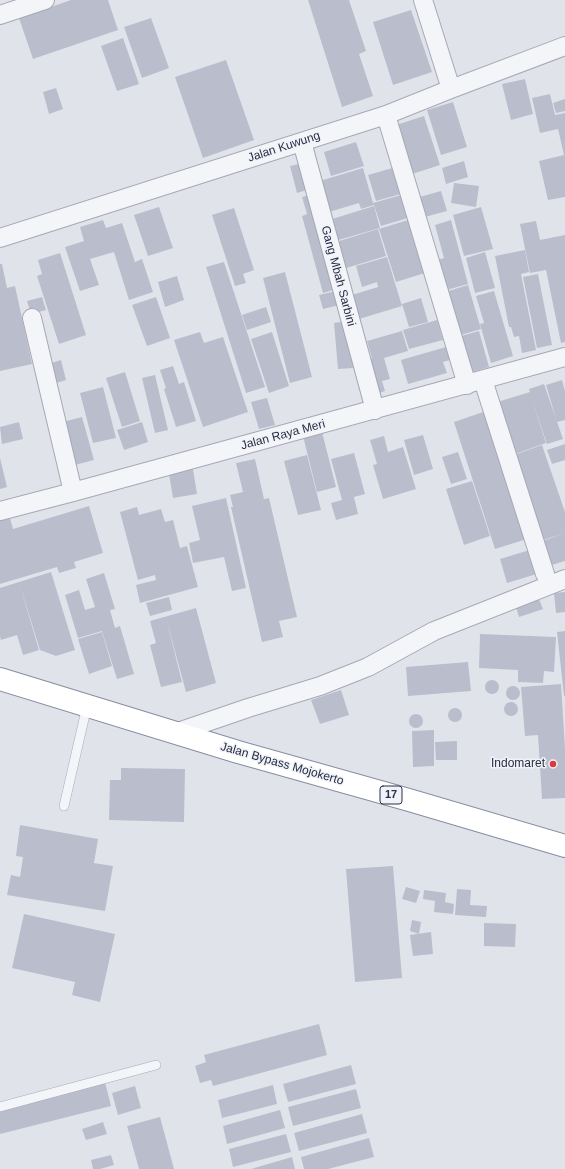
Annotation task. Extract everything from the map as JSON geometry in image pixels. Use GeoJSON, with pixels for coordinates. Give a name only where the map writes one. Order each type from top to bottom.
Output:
{"type":"FeatureCollection","features":[{"type":"Feature","properties":{"kind":"highway","name":"Jalan Bypass Mojokerto"},"geometry":{"type":"LineString","coordinates":[[0,679],[238,752],[565,846]]}},
{"type":"Feature","properties":{"kind":"street"},"geometry":{"type":"LineString","coordinates":[[0,15],[45,0]]}},
{"type":"Feature","properties":{"kind":"street"},"geometry":{"type":"LineString","coordinates":[[423,0],[451,89]]}},
{"type":"Feature","properties":{"kind":"street","name":"Jalan Kuwung"},"geometry":{"type":"LineString","coordinates":[[0,238],[386,115],[565,46]]}},
{"type":"Feature","properties":{"kind":"street"},"geometry":{"type":"LineString","coordinates":[[386,115],[475,382],[545,574]]}},
{"type":"Feature","properties":{"kind":"street","name":"Gang Mbah Sarbini"},"geometry":{"type":"LineString","coordinates":[[302,142],[375,410]]}},
{"type":"Feature","properties":{"kind":"street"},"geometry":{"type":"LineString","coordinates":[[32,318],[73,492]]}},
{"type":"Feature","properties":{"kind":"street","name":"Jalan Raya Meri"},"geometry":{"type":"LineString","coordinates":[[0,511],[565,357]]}},
{"type":"Feature","properties":{"kind":"street"},"geometry":{"type":"LineString","coordinates":[[175,733],[248,708],[327,684],[368,667],[434,631],[565,579]]}},
{"type":"Feature","properties":{"kind":"lane"},"geometry":{"type":"LineString","coordinates":[[64,806],[87,706]]}},
{"type":"Feature","properties":{"kind":"lane"},"geometry":{"type":"LineString","coordinates":[[0,1107],[156,1066]]}},
{"type":"Feature","properties":{"kind":"building"},"geometry":{"type":"Polygon","coordinates":[[[71,0],[108,0],[118,30],[33,59],[19,18],[71,0]]]}},
{"type":"Feature","properties":{"kind":"building"},"geometry":{"type":"Polygon","coordinates":[[[308,0],[349,0],[366,51],[359,54],[373,96],[342,107],[308,0]]]}},
{"type":"Feature","properties":{"kind":"building"},"geometry":{"type":"Polygon","coordinates":[[[411,10],[432,72],[393,85],[373,22],[411,10]]]}},
{"type":"Feature","properties":{"kind":"building"},"geometry":{"type":"Polygon","coordinates":[[[151,18],[169,68],[142,78],[124,27],[151,18]]]}},
{"type":"Feature","properties":{"kind":"building"},"geometry":{"type":"Polygon","coordinates":[[[123,38],[139,84],[117,91],[101,46],[123,38]]]}},
{"type":"Feature","properties":{"kind":"building"},"geometry":{"type":"Polygon","coordinates":[[[226,60],[254,140],[203,158],[175,77],[226,60]]]}},
{"type":"Feature","properties":{"kind":"building"},"geometry":{"type":"Polygon","coordinates":[[[525,79],[533,114],[511,120],[502,84],[525,79]]]}},
{"type":"Feature","properties":{"kind":"building"},"geometry":{"type":"Polygon","coordinates":[[[56,88],[63,109],[49,114],[43,92],[56,88]]]}},
{"type":"Feature","properties":{"kind":"building"},"geometry":{"type":"Polygon","coordinates":[[[550,94],[555,115],[565,113],[565,197],[548,200],[539,161],[564,155],[558,129],[540,133],[532,98],[550,94]]]}},
{"type":"Feature","properties":{"kind":"building"},"geometry":{"type":"Polygon","coordinates":[[[565,99],[565,111],[556,113],[553,103],[565,99]]]}},
{"type":"Feature","properties":{"kind":"building"},"geometry":{"type":"Polygon","coordinates":[[[453,102],[467,147],[441,155],[427,110],[453,102]]]}},
{"type":"Feature","properties":{"kind":"building"},"geometry":{"type":"Polygon","coordinates":[[[424,116],[440,165],[409,175],[393,126],[424,116]]]}},
{"type":"Feature","properties":{"kind":"building"},"geometry":{"type":"Polygon","coordinates":[[[356,142],[364,166],[331,176],[324,152],[356,142]]]}},
{"type":"Feature","properties":{"kind":"building"},"geometry":{"type":"Polygon","coordinates":[[[464,161],[468,177],[446,184],[442,168],[464,161]]]}},
{"type":"Feature","properties":{"kind":"building"},"geometry":{"type":"Polygon","coordinates":[[[299,164],[307,190],[297,193],[290,166],[299,164]]]}},
{"type":"Feature","properties":{"kind":"building"},"geometry":{"type":"Polygon","coordinates":[[[396,167],[404,193],[376,201],[368,175],[396,167]]]}},
{"type":"Feature","properties":{"kind":"building"},"geometry":{"type":"Polygon","coordinates":[[[363,168],[373,203],[401,195],[408,218],[381,226],[374,205],[361,209],[359,203],[329,212],[320,181],[363,168]]]}},
{"type":"Feature","properties":{"kind":"building"},"geometry":{"type":"Polygon","coordinates":[[[454,183],[479,186],[476,207],[451,203],[454,183]]]}},
{"type":"Feature","properties":{"kind":"building"},"geometry":{"type":"Polygon","coordinates":[[[441,191],[447,211],[421,218],[416,198],[441,191]]]}},
{"type":"Feature","properties":{"kind":"building"},"geometry":{"type":"Polygon","coordinates":[[[314,194],[340,288],[323,293],[302,216],[307,214],[302,197],[314,194]]]}},
{"type":"Feature","properties":{"kind":"building"},"geometry":{"type":"Polygon","coordinates":[[[374,206],[380,228],[335,241],[329,220],[374,206]]]}},
{"type":"Feature","properties":{"kind":"building"},"geometry":{"type":"Polygon","coordinates":[[[159,207],[173,248],[148,256],[134,215],[159,207]]]}},
{"type":"Feature","properties":{"kind":"building"},"geometry":{"type":"Polygon","coordinates":[[[481,207],[493,249],[464,256],[453,215],[481,207]]]}},
{"type":"Feature","properties":{"kind":"building"},"geometry":{"type":"Polygon","coordinates":[[[234,208],[254,270],[243,274],[246,283],[235,286],[212,215],[234,208]]]}},
{"type":"Feature","properties":{"kind":"building"},"geometry":{"type":"Polygon","coordinates":[[[411,219],[428,272],[396,282],[379,229],[411,219]]]}},
{"type":"Feature","properties":{"kind":"building"},"geometry":{"type":"Polygon","coordinates":[[[103,220],[106,228],[122,223],[135,262],[142,259],[153,292],[129,300],[114,252],[90,259],[99,285],[80,291],[65,247],[84,241],[80,227],[103,220]]]}},
{"type":"Feature","properties":{"kind":"building"},"geometry":{"type":"Polygon","coordinates":[[[451,220],[468,284],[443,291],[434,261],[444,258],[435,225],[451,220]]]}},
{"type":"Feature","properties":{"kind":"building"},"geometry":{"type":"Polygon","coordinates":[[[536,221],[540,240],[565,235],[565,342],[561,343],[546,270],[530,273],[520,224],[536,221]]]}},
{"type":"Feature","properties":{"kind":"building"},"geometry":{"type":"Polygon","coordinates":[[[378,229],[386,256],[343,269],[336,242],[378,229]]]}},
{"type":"Feature","properties":{"kind":"building"},"geometry":{"type":"Polygon","coordinates":[[[525,250],[529,272],[521,274],[536,350],[522,353],[519,336],[514,337],[511,327],[509,327],[495,256],[525,250]]]}},
{"type":"Feature","properties":{"kind":"building"},"geometry":{"type":"Polygon","coordinates":[[[485,252],[495,288],[475,293],[466,258],[485,252]]]}},
{"type":"Feature","properties":{"kind":"building"},"geometry":{"type":"Polygon","coordinates":[[[60,253],[86,335],[59,344],[37,276],[42,274],[38,260],[60,253]]]}},
{"type":"Feature","properties":{"kind":"building"},"geometry":{"type":"Polygon","coordinates":[[[387,257],[402,306],[359,319],[352,295],[378,287],[377,282],[362,287],[356,266],[387,257]]]}},
{"type":"Feature","properties":{"kind":"building"},"geometry":{"type":"Polygon","coordinates":[[[224,262],[265,387],[246,393],[206,267],[224,262]]]}},
{"type":"Feature","properties":{"kind":"building"},"geometry":{"type":"Polygon","coordinates":[[[0,264],[2,264],[7,288],[15,286],[32,364],[0,371],[0,264]]]}},
{"type":"Feature","properties":{"kind":"building"},"geometry":{"type":"Polygon","coordinates":[[[285,272],[312,377],[290,383],[263,278],[285,272]]]}},
{"type":"Feature","properties":{"kind":"building"},"geometry":{"type":"Polygon","coordinates":[[[538,274],[552,345],[537,348],[523,277],[538,274]]]}},
{"type":"Feature","properties":{"kind":"building"},"geometry":{"type":"Polygon","coordinates":[[[177,276],[184,300],[165,307],[158,282],[177,276]]]}},
{"type":"Feature","properties":{"kind":"building"},"geometry":{"type":"Polygon","coordinates":[[[468,285],[481,329],[454,337],[442,293],[468,285]]]}},
{"type":"Feature","properties":{"kind":"building"},"geometry":{"type":"Polygon","coordinates":[[[340,290],[344,304],[323,309],[319,295],[340,290]]]}},
{"type":"Feature","properties":{"kind":"building"},"geometry":{"type":"Polygon","coordinates":[[[494,291],[513,356],[491,363],[480,324],[484,323],[476,296],[494,291]]]}},
{"type":"Feature","properties":{"kind":"building"},"geometry":{"type":"Polygon","coordinates":[[[42,297],[46,310],[31,314],[27,301],[42,297]]]}},
{"type":"Feature","properties":{"kind":"building"},"geometry":{"type":"Polygon","coordinates":[[[156,297],[170,338],[147,346],[132,305],[156,297]]]}},
{"type":"Feature","properties":{"kind":"building"},"geometry":{"type":"Polygon","coordinates":[[[421,298],[428,322],[409,327],[402,304],[421,298]]]}},
{"type":"Feature","properties":{"kind":"building"},"geometry":{"type":"Polygon","coordinates":[[[266,307],[271,322],[247,330],[242,315],[266,307]]]}},
{"type":"Feature","properties":{"kind":"building"},"geometry":{"type":"Polygon","coordinates":[[[437,320],[443,340],[409,349],[403,330],[437,320]]]}},
{"type":"Feature","properties":{"kind":"building"},"geometry":{"type":"Polygon","coordinates":[[[348,321],[353,368],[338,369],[334,323],[348,321]]]}},
{"type":"Feature","properties":{"kind":"building"},"geometry":{"type":"Polygon","coordinates":[[[402,331],[408,351],[384,358],[390,379],[382,381],[385,391],[374,395],[364,361],[372,358],[367,341],[402,331]]]}},
{"type":"Feature","properties":{"kind":"building"},"geometry":{"type":"Polygon","coordinates":[[[479,331],[489,367],[465,374],[454,338],[479,331]]]}},
{"type":"Feature","properties":{"kind":"building"},"geometry":{"type":"Polygon","coordinates":[[[200,332],[204,343],[223,337],[248,412],[203,427],[174,340],[200,332]]]}},
{"type":"Feature","properties":{"kind":"building"},"geometry":{"type":"Polygon","coordinates":[[[272,332],[289,386],[269,393],[251,339],[272,332]]]}},
{"type":"Feature","properties":{"kind":"building"},"geometry":{"type":"Polygon","coordinates":[[[446,347],[450,360],[443,362],[447,373],[408,384],[401,360],[446,347]]]}},
{"type":"Feature","properties":{"kind":"building"},"geometry":{"type":"Polygon","coordinates":[[[61,360],[66,380],[53,384],[48,364],[61,360]]]}},
{"type":"Feature","properties":{"kind":"building"},"geometry":{"type":"Polygon","coordinates":[[[173,366],[179,384],[184,382],[196,421],[176,427],[164,389],[166,388],[160,370],[173,366]]]}},
{"type":"Feature","properties":{"kind":"building"},"geometry":{"type":"Polygon","coordinates":[[[125,372],[140,421],[122,427],[106,378],[125,372]]]}},
{"type":"Feature","properties":{"kind":"building"},"geometry":{"type":"Polygon","coordinates":[[[155,375],[168,430],[155,433],[142,378],[155,375]]]}},
{"type":"Feature","properties":{"kind":"building"},"geometry":{"type":"Polygon","coordinates":[[[562,380],[565,391],[565,420],[557,422],[546,385],[562,380]]]}},
{"type":"Feature","properties":{"kind":"building"},"geometry":{"type":"Polygon","coordinates":[[[544,384],[563,439],[547,444],[531,397],[546,443],[512,455],[494,403],[530,392],[529,389],[544,384]]]}},
{"type":"Feature","properties":{"kind":"building"},"geometry":{"type":"Polygon","coordinates":[[[103,387],[116,438],[93,443],[80,393],[103,387]]]}},
{"type":"Feature","properties":{"kind":"building"},"geometry":{"type":"Polygon","coordinates":[[[267,398],[275,425],[259,429],[251,402],[267,398]]]}},
{"type":"Feature","properties":{"kind":"building"},"geometry":{"type":"Polygon","coordinates":[[[486,411],[527,539],[495,549],[454,422],[486,411]]]}},
{"type":"Feature","properties":{"kind":"building"},"geometry":{"type":"Polygon","coordinates":[[[82,417],[94,460],[71,466],[59,423],[82,417]]]}},
{"type":"Feature","properties":{"kind":"building"},"geometry":{"type":"Polygon","coordinates":[[[19,422],[23,439],[2,444],[0,427],[19,422]]]}},
{"type":"Feature","properties":{"kind":"building"},"geometry":{"type":"Polygon","coordinates":[[[142,422],[148,442],[124,450],[117,430],[142,422]]]}},
{"type":"Feature","properties":{"kind":"building"},"geometry":{"type":"Polygon","coordinates":[[[322,432],[336,487],[317,492],[303,436],[322,432]]]}},
{"type":"Feature","properties":{"kind":"building"},"geometry":{"type":"Polygon","coordinates":[[[423,435],[433,469],[414,475],[404,440],[423,435]]]}},
{"type":"Feature","properties":{"kind":"building"},"geometry":{"type":"Polygon","coordinates":[[[384,436],[388,452],[403,447],[416,489],[383,499],[373,465],[377,464],[370,440],[384,436]]]}},
{"type":"Feature","properties":{"kind":"building"},"geometry":{"type":"Polygon","coordinates":[[[565,444],[565,460],[552,464],[547,450],[565,444]]]}},
{"type":"Feature","properties":{"kind":"building"},"geometry":{"type":"Polygon","coordinates":[[[542,445],[565,512],[565,533],[540,541],[511,456],[542,445]]]}},
{"type":"Feature","properties":{"kind":"building"},"geometry":{"type":"Polygon","coordinates":[[[458,452],[467,479],[451,484],[442,457],[458,452]]]}},
{"type":"Feature","properties":{"kind":"building"},"geometry":{"type":"Polygon","coordinates":[[[354,453],[365,494],[354,497],[358,514],[336,520],[331,503],[342,500],[331,459],[354,453]]]}},
{"type":"Feature","properties":{"kind":"building"},"geometry":{"type":"Polygon","coordinates":[[[307,455],[321,510],[298,515],[284,461],[307,455]]]}},
{"type":"Feature","properties":{"kind":"building"},"geometry":{"type":"Polygon","coordinates":[[[0,458],[7,487],[0,489],[0,458]]]}},
{"type":"Feature","properties":{"kind":"building"},"geometry":{"type":"Polygon","coordinates":[[[255,459],[264,499],[256,501],[269,498],[297,617],[279,621],[283,637],[262,642],[231,507],[233,507],[230,495],[243,492],[236,463],[255,459]]]}},
{"type":"Feature","properties":{"kind":"building"},"geometry":{"type":"Polygon","coordinates":[[[193,469],[197,494],[173,498],[169,474],[193,469]]]}},
{"type":"Feature","properties":{"kind":"building"},"geometry":{"type":"Polygon","coordinates":[[[472,481],[490,536],[464,545],[446,489],[472,481]]]}},
{"type":"Feature","properties":{"kind":"building"},"geometry":{"type":"Polygon","coordinates":[[[226,498],[246,588],[232,591],[224,557],[193,563],[189,543],[200,540],[192,506],[226,498]]]}},
{"type":"Feature","properties":{"kind":"building"},"geometry":{"type":"Polygon","coordinates":[[[89,506],[103,553],[74,562],[76,568],[59,573],[57,567],[0,584],[0,513],[8,511],[13,529],[89,506]]]}},
{"type":"Feature","properties":{"kind":"building"},"geometry":{"type":"Polygon","coordinates":[[[137,507],[139,515],[161,509],[165,522],[173,520],[180,548],[187,546],[198,587],[140,603],[136,585],[156,580],[155,575],[138,580],[120,512],[137,507]]]}},
{"type":"Feature","properties":{"kind":"building"},"geometry":{"type":"Polygon","coordinates":[[[565,533],[565,561],[545,567],[537,543],[565,533]]]}},
{"type":"Feature","properties":{"kind":"building"},"geometry":{"type":"Polygon","coordinates":[[[533,549],[540,573],[507,583],[500,559],[533,549]]]}},
{"type":"Feature","properties":{"kind":"building"},"geometry":{"type":"Polygon","coordinates":[[[51,572],[75,650],[56,656],[40,650],[19,582],[51,572]]]}},
{"type":"Feature","properties":{"kind":"building"},"geometry":{"type":"Polygon","coordinates":[[[104,573],[115,609],[110,610],[115,628],[120,626],[134,674],[117,679],[102,631],[78,638],[65,595],[79,590],[85,610],[95,607],[86,579],[104,573]]]}},
{"type":"Feature","properties":{"kind":"building"},"geometry":{"type":"Polygon","coordinates":[[[19,582],[39,650],[23,655],[17,635],[1,640],[0,636],[0,588],[19,582]]]}},
{"type":"Feature","properties":{"kind":"building"},"geometry":{"type":"Polygon","coordinates":[[[565,592],[565,612],[556,613],[554,593],[565,592]]]}},
{"type":"Feature","properties":{"kind":"building"},"geometry":{"type":"Polygon","coordinates":[[[169,597],[172,610],[150,616],[146,603],[169,597]]]}},
{"type":"Feature","properties":{"kind":"building"},"geometry":{"type":"Polygon","coordinates":[[[539,599],[543,609],[519,617],[516,607],[539,599]]]}},
{"type":"Feature","properties":{"kind":"building"},"geometry":{"type":"Polygon","coordinates":[[[196,608],[216,683],[186,692],[166,618],[182,682],[161,687],[150,645],[156,643],[150,621],[196,608]]]}},
{"type":"Feature","properties":{"kind":"building"},"geometry":{"type":"Polygon","coordinates":[[[565,631],[565,696],[564,696],[557,632],[565,631]]]}},
{"type":"Feature","properties":{"kind":"building"},"geometry":{"type":"Polygon","coordinates":[[[102,632],[112,666],[89,674],[78,639],[102,632]]]}},
{"type":"Feature","properties":{"kind":"building"},"geometry":{"type":"Polygon","coordinates":[[[480,634],[556,637],[554,672],[544,671],[543,683],[518,682],[518,670],[479,668],[480,634]]]}},
{"type":"Feature","properties":{"kind":"building"},"geometry":{"type":"Polygon","coordinates":[[[468,662],[471,691],[408,696],[406,667],[468,662]]]}},
{"type":"Feature","properties":{"kind":"building"},"geometry":{"type":"Polygon","coordinates":[[[489,680],[495,680],[499,684],[499,690],[495,694],[489,694],[485,690],[485,684],[489,680]]]}},
{"type":"Feature","properties":{"kind":"building"},"geometry":{"type":"Polygon","coordinates":[[[561,684],[565,748],[565,798],[542,799],[538,735],[525,736],[521,687],[561,684]]]}},
{"type":"Feature","properties":{"kind":"building"},"geometry":{"type":"Polygon","coordinates":[[[510,686],[516,686],[520,690],[520,696],[516,700],[510,700],[506,696],[506,690],[510,686]]]}},
{"type":"Feature","properties":{"kind":"building"},"geometry":{"type":"Polygon","coordinates":[[[341,690],[349,715],[320,724],[311,700],[341,690]]]}},
{"type":"Feature","properties":{"kind":"building"},"geometry":{"type":"Polygon","coordinates":[[[508,702],[514,702],[518,706],[518,712],[514,716],[508,716],[504,712],[504,706],[508,702]]]}},
{"type":"Feature","properties":{"kind":"building"},"geometry":{"type":"Polygon","coordinates":[[[455,708],[460,710],[462,715],[460,720],[455,722],[450,720],[448,715],[450,710],[455,708]]]}},
{"type":"Feature","properties":{"kind":"building"},"geometry":{"type":"Polygon","coordinates":[[[413,714],[419,714],[423,718],[423,724],[419,728],[413,728],[409,724],[409,718],[413,714]]]}},
{"type":"Feature","properties":{"kind":"building"},"geometry":{"type":"Polygon","coordinates":[[[434,730],[434,766],[413,767],[412,731],[434,730]]]}},
{"type":"Feature","properties":{"kind":"building"},"geometry":{"type":"Polygon","coordinates":[[[457,741],[457,760],[436,760],[435,742],[457,741]]]}},
{"type":"Feature","properties":{"kind":"building"},"geometry":{"type":"Polygon","coordinates":[[[121,768],[185,769],[184,822],[109,820],[110,780],[121,780],[121,768]]]}},
{"type":"Feature","properties":{"kind":"building"},"geometry":{"type":"Polygon","coordinates":[[[20,825],[98,839],[94,863],[113,866],[105,911],[7,895],[11,875],[20,877],[23,857],[16,856],[20,825]]]}},
{"type":"Feature","properties":{"kind":"building"},"geometry":{"type":"Polygon","coordinates":[[[393,866],[402,978],[355,982],[346,869],[393,866]]]}},
{"type":"Feature","properties":{"kind":"building"},"geometry":{"type":"Polygon","coordinates":[[[406,887],[420,891],[416,903],[402,899],[406,887]]]}},
{"type":"Feature","properties":{"kind":"building"},"geometry":{"type":"Polygon","coordinates":[[[457,889],[471,890],[470,905],[487,906],[486,917],[455,915],[457,889]]]}},
{"type":"Feature","properties":{"kind":"building"},"geometry":{"type":"Polygon","coordinates":[[[424,890],[446,893],[445,902],[454,904],[453,914],[434,912],[435,901],[423,899],[424,890]]]}},
{"type":"Feature","properties":{"kind":"building"},"geometry":{"type":"Polygon","coordinates":[[[24,914],[115,934],[100,1002],[72,995],[75,982],[12,968],[24,914]]]}},
{"type":"Feature","properties":{"kind":"building"},"geometry":{"type":"Polygon","coordinates":[[[412,920],[421,922],[419,934],[410,931],[412,920]]]}},
{"type":"Feature","properties":{"kind":"building"},"geometry":{"type":"Polygon","coordinates":[[[484,923],[516,924],[515,947],[484,946],[484,923]]]}},
{"type":"Feature","properties":{"kind":"building"},"geometry":{"type":"Polygon","coordinates":[[[431,932],[433,954],[413,956],[410,935],[431,932]]]}},
{"type":"Feature","properties":{"kind":"building"},"geometry":{"type":"Polygon","coordinates":[[[319,1024],[327,1055],[213,1086],[211,1080],[200,1083],[195,1066],[206,1062],[204,1055],[319,1024]]]}},
{"type":"Feature","properties":{"kind":"building"},"geometry":{"type":"Polygon","coordinates":[[[351,1065],[356,1084],[288,1102],[283,1084],[351,1065]]]}},
{"type":"Feature","properties":{"kind":"building"},"geometry":{"type":"Polygon","coordinates":[[[105,1082],[111,1106],[0,1134],[0,1109],[105,1082]]]}},
{"type":"Feature","properties":{"kind":"building"},"geometry":{"type":"Polygon","coordinates":[[[273,1085],[277,1104],[222,1118],[218,1100],[273,1085]]]}},
{"type":"Feature","properties":{"kind":"building"},"geometry":{"type":"Polygon","coordinates":[[[135,1086],[141,1108],[118,1115],[112,1093],[135,1086]]]}},
{"type":"Feature","properties":{"kind":"building"},"geometry":{"type":"Polygon","coordinates":[[[356,1089],[361,1108],[293,1126],[288,1107],[356,1089]]]}},
{"type":"Feature","properties":{"kind":"building"},"geometry":{"type":"Polygon","coordinates":[[[280,1110],[285,1128],[227,1144],[223,1126],[280,1110]]]}},
{"type":"Feature","properties":{"kind":"building"},"geometry":{"type":"Polygon","coordinates":[[[362,1114],[367,1133],[299,1151],[294,1133],[362,1114]]]}},
{"type":"Feature","properties":{"kind":"building"},"geometry":{"type":"Polygon","coordinates":[[[160,1117],[174,1169],[139,1169],[127,1126],[160,1117]]]}},
{"type":"Feature","properties":{"kind":"building"},"geometry":{"type":"Polygon","coordinates":[[[103,1122],[107,1134],[86,1140],[82,1129],[103,1122]]]}},
{"type":"Feature","properties":{"kind":"building"},"geometry":{"type":"Polygon","coordinates":[[[286,1134],[291,1152],[233,1167],[229,1149],[286,1134]]]}},
{"type":"Feature","properties":{"kind":"building"},"geometry":{"type":"Polygon","coordinates":[[[369,1138],[374,1157],[328,1169],[304,1169],[301,1157],[369,1138]]]}},
{"type":"Feature","properties":{"kind":"building"},"geometry":{"type":"Polygon","coordinates":[[[111,1155],[114,1165],[100,1169],[93,1169],[91,1160],[111,1155]]]}},
{"type":"Feature","properties":{"kind":"building"},"geometry":{"type":"Polygon","coordinates":[[[292,1157],[295,1169],[251,1169],[292,1157]]]}},
{"type":"Feature","properties":{"kind":"place","name":"Indomaret"},"geometry":{"type":"Point","coordinates":[553,764]}}]}
